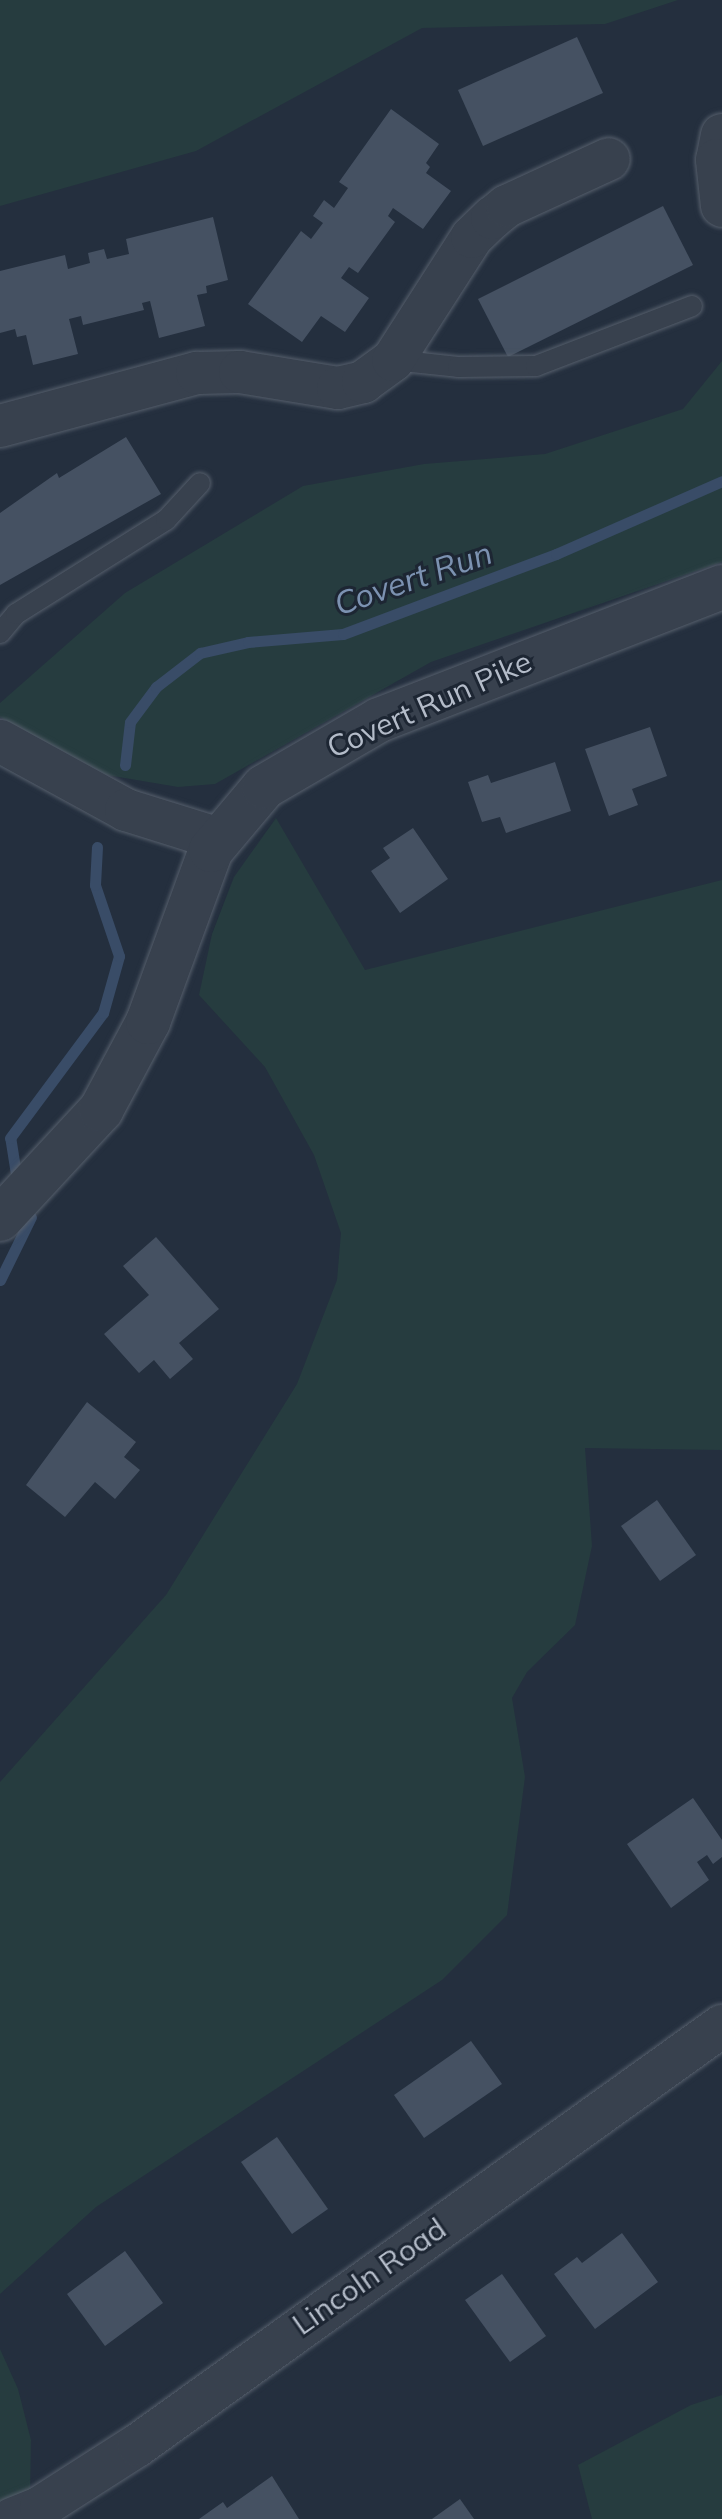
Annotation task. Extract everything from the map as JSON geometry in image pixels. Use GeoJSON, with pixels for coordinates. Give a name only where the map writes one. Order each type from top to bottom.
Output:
{"type":"FeatureCollection","features":[{"type":"Feature","properties":{"kind":"street"},"geometry":{"type":"LineString","coordinates":[[722,135],[717,160],[722,206]]}},
{"type":"Feature","properties":{"kind":"street"},"geometry":{"type":"LineString","coordinates":[[0,426],[197,373],[240,372],[338,388],[363,382],[393,360],[472,237],[492,218],[507,206],[609,159]]}},
{"type":"Feature","properties":{"kind":"street","name":"Covert Run Pike"},"geometry":{"type":"LineString","coordinates":[[0,1219],[101,1110],[135,1054],[197,884],[219,839],[264,787],[379,720],[722,587]]}},
{"type":"Feature","properties":{"kind":"street"},"geometry":{"type":"LineString","coordinates":[[0,741],[126,810],[219,839]]}},
{"type":"Feature","properties":{"kind":"street","name":"Lincoln Road"},"geometry":{"type":"LineString","coordinates":[[12,2519],[41,2507],[138,2445],[722,2026]]}},
{"type":"Feature","properties":{"kind":"lane"},"geometry":{"type":"LineString","coordinates":[[393,360],[458,367],[536,366],[692,306]]}},
{"type":"Feature","properties":{"kind":"lane"},"geometry":{"type":"LineString","coordinates":[[0,633],[16,614],[166,520],[200,483]]}},
{"type":"Feature","properties":{"kind":"green space"},"geometry":{"type":"Polygon","coordinates":[[[0,0],[678,0],[605,24],[422,28],[196,151],[0,206],[0,0]]]}},
{"type":"Feature","properties":{"kind":"green space"},"geometry":{"type":"Polygon","coordinates":[[[722,361],[722,562],[431,662],[215,784],[178,787],[107,775],[0,717],[0,703],[125,593],[303,486],[424,464],[545,454],[683,409],[722,361]]]}},
{"type":"Feature","properties":{"kind":"green space"},"geometry":{"type":"Polygon","coordinates":[[[276,818],[365,970],[722,880],[722,1450],[585,1448],[592,1546],[575,1625],[527,1672],[512,1698],[525,1777],[507,1915],[442,1980],[96,2207],[0,2294],[0,1782],[166,1595],[297,1384],[337,1280],[341,1233],[314,1155],[265,1067],[199,995],[212,934],[234,877],[276,818]]]}},
{"type":"Feature","properties":{"kind":"green space"},"geometry":{"type":"Polygon","coordinates":[[[0,2349],[18,2389],[31,2440],[30,2495],[0,2508],[0,2349]]]}},
{"type":"Feature","properties":{"kind":"green space"},"geometry":{"type":"Polygon","coordinates":[[[722,2395],[722,2519],[592,2519],[578,2465],[691,2405],[722,2395]]]}},
{"type":"Feature","properties":{"kind":"building"},"geometry":{"type":"Polygon","coordinates":[[[577,37],[603,93],[483,146],[458,90],[577,37]]]}},
{"type":"Feature","properties":{"kind":"building"},"geometry":{"type":"Polygon","coordinates":[[[391,109],[439,144],[426,163],[430,167],[426,173],[451,191],[423,229],[393,208],[388,216],[395,222],[358,273],[349,267],[341,278],[369,298],[345,332],[321,316],[302,342],[248,304],[301,231],[311,239],[323,223],[313,216],[324,200],[334,208],[348,188],[339,182],[391,109]]]}},
{"type":"Feature","properties":{"kind":"building"},"geometry":{"type":"Polygon","coordinates":[[[663,206],[693,265],[508,357],[478,299],[663,206]]]}},
{"type":"Feature","properties":{"kind":"building"},"geometry":{"type":"Polygon","coordinates":[[[213,217],[228,280],[206,286],[207,293],[197,295],[205,326],[159,338],[150,301],[142,303],[144,310],[83,325],[81,316],[69,319],[78,354],[33,365],[26,335],[17,337],[15,329],[0,333],[0,271],[65,255],[68,269],[90,263],[88,253],[104,249],[107,259],[129,254],[126,239],[213,217]]]}},
{"type":"Feature","properties":{"kind":"building"},"geometry":{"type":"Polygon","coordinates":[[[126,437],[161,494],[0,585],[0,513],[57,473],[59,478],[126,437]]]}},
{"type":"Feature","properties":{"kind":"building"},"geometry":{"type":"Polygon","coordinates":[[[650,727],[667,776],[632,789],[638,805],[609,816],[585,749],[650,727]]]}},
{"type":"Feature","properties":{"kind":"building"},"geometry":{"type":"Polygon","coordinates":[[[555,762],[571,811],[506,833],[500,817],[482,822],[468,782],[488,775],[491,783],[555,762]]]}},
{"type":"Feature","properties":{"kind":"building"},"geometry":{"type":"Polygon","coordinates":[[[413,828],[448,879],[400,913],[371,871],[390,858],[383,848],[413,828]]]}},
{"type":"Feature","properties":{"kind":"building"},"geometry":{"type":"Polygon","coordinates":[[[156,1237],[219,1309],[179,1343],[193,1359],[170,1379],[154,1360],[139,1373],[104,1334],[149,1295],[123,1266],[156,1237]]]}},
{"type":"Feature","properties":{"kind":"building"},"geometry":{"type":"Polygon","coordinates":[[[87,1402],[136,1442],[124,1457],[140,1470],[115,1499],[95,1482],[65,1517],[26,1485],[87,1402]]]}},
{"type":"Feature","properties":{"kind":"building"},"geometry":{"type":"Polygon","coordinates":[[[657,1500],[696,1555],[660,1581],[621,1526],[657,1500]]]}},
{"type":"Feature","properties":{"kind":"building"},"geometry":{"type":"Polygon","coordinates":[[[693,1798],[722,1840],[722,1857],[713,1864],[707,1855],[697,1862],[709,1880],[671,1908],[627,1844],[693,1798]]]}},
{"type":"Feature","properties":{"kind":"building"},"geometry":{"type":"Polygon","coordinates":[[[471,2041],[502,2084],[424,2138],[394,2095],[471,2041]]]}},
{"type":"Feature","properties":{"kind":"building"},"geometry":{"type":"Polygon","coordinates":[[[277,2137],[328,2209],[292,2234],[241,2162],[277,2137]]]}},
{"type":"Feature","properties":{"kind":"building"},"geometry":{"type":"Polygon","coordinates":[[[622,2233],[658,2282],[595,2329],[554,2274],[577,2257],[582,2263],[622,2233]]]}},
{"type":"Feature","properties":{"kind":"building"},"geometry":{"type":"Polygon","coordinates":[[[125,2251],[163,2303],[105,2346],[67,2294],[125,2251]]]}},
{"type":"Feature","properties":{"kind":"building"},"geometry":{"type":"Polygon","coordinates":[[[502,2274],[546,2336],[510,2362],[465,2300],[502,2274]]]}},
{"type":"Feature","properties":{"kind":"building"},"geometry":{"type":"Polygon","coordinates":[[[272,2476],[299,2519],[199,2519],[223,2502],[227,2508],[272,2476]]]}},
{"type":"Feature","properties":{"kind":"building"},"geometry":{"type":"Polygon","coordinates":[[[460,2499],[474,2519],[432,2519],[460,2499]]]}},
{"type":"Feature","properties":{"kind":"waterway","name":"Covert Run"},"geometry":{"type":"LineString","coordinates":[[125,765],[130,722],[156,687],[200,653],[248,642],[343,634],[556,554],[722,481]]}},
{"type":"Feature","properties":{"kind":"waterway","name":"Covert Run"},"geometry":{"type":"LineString","coordinates":[[16,1174],[10,1138],[103,1013],[119,956],[95,885],[97,847]]}},
{"type":"Feature","properties":{"kind":"waterway","name":"Covert Run"},"geometry":{"type":"LineString","coordinates":[[0,1280],[31,1217]]}}]}
